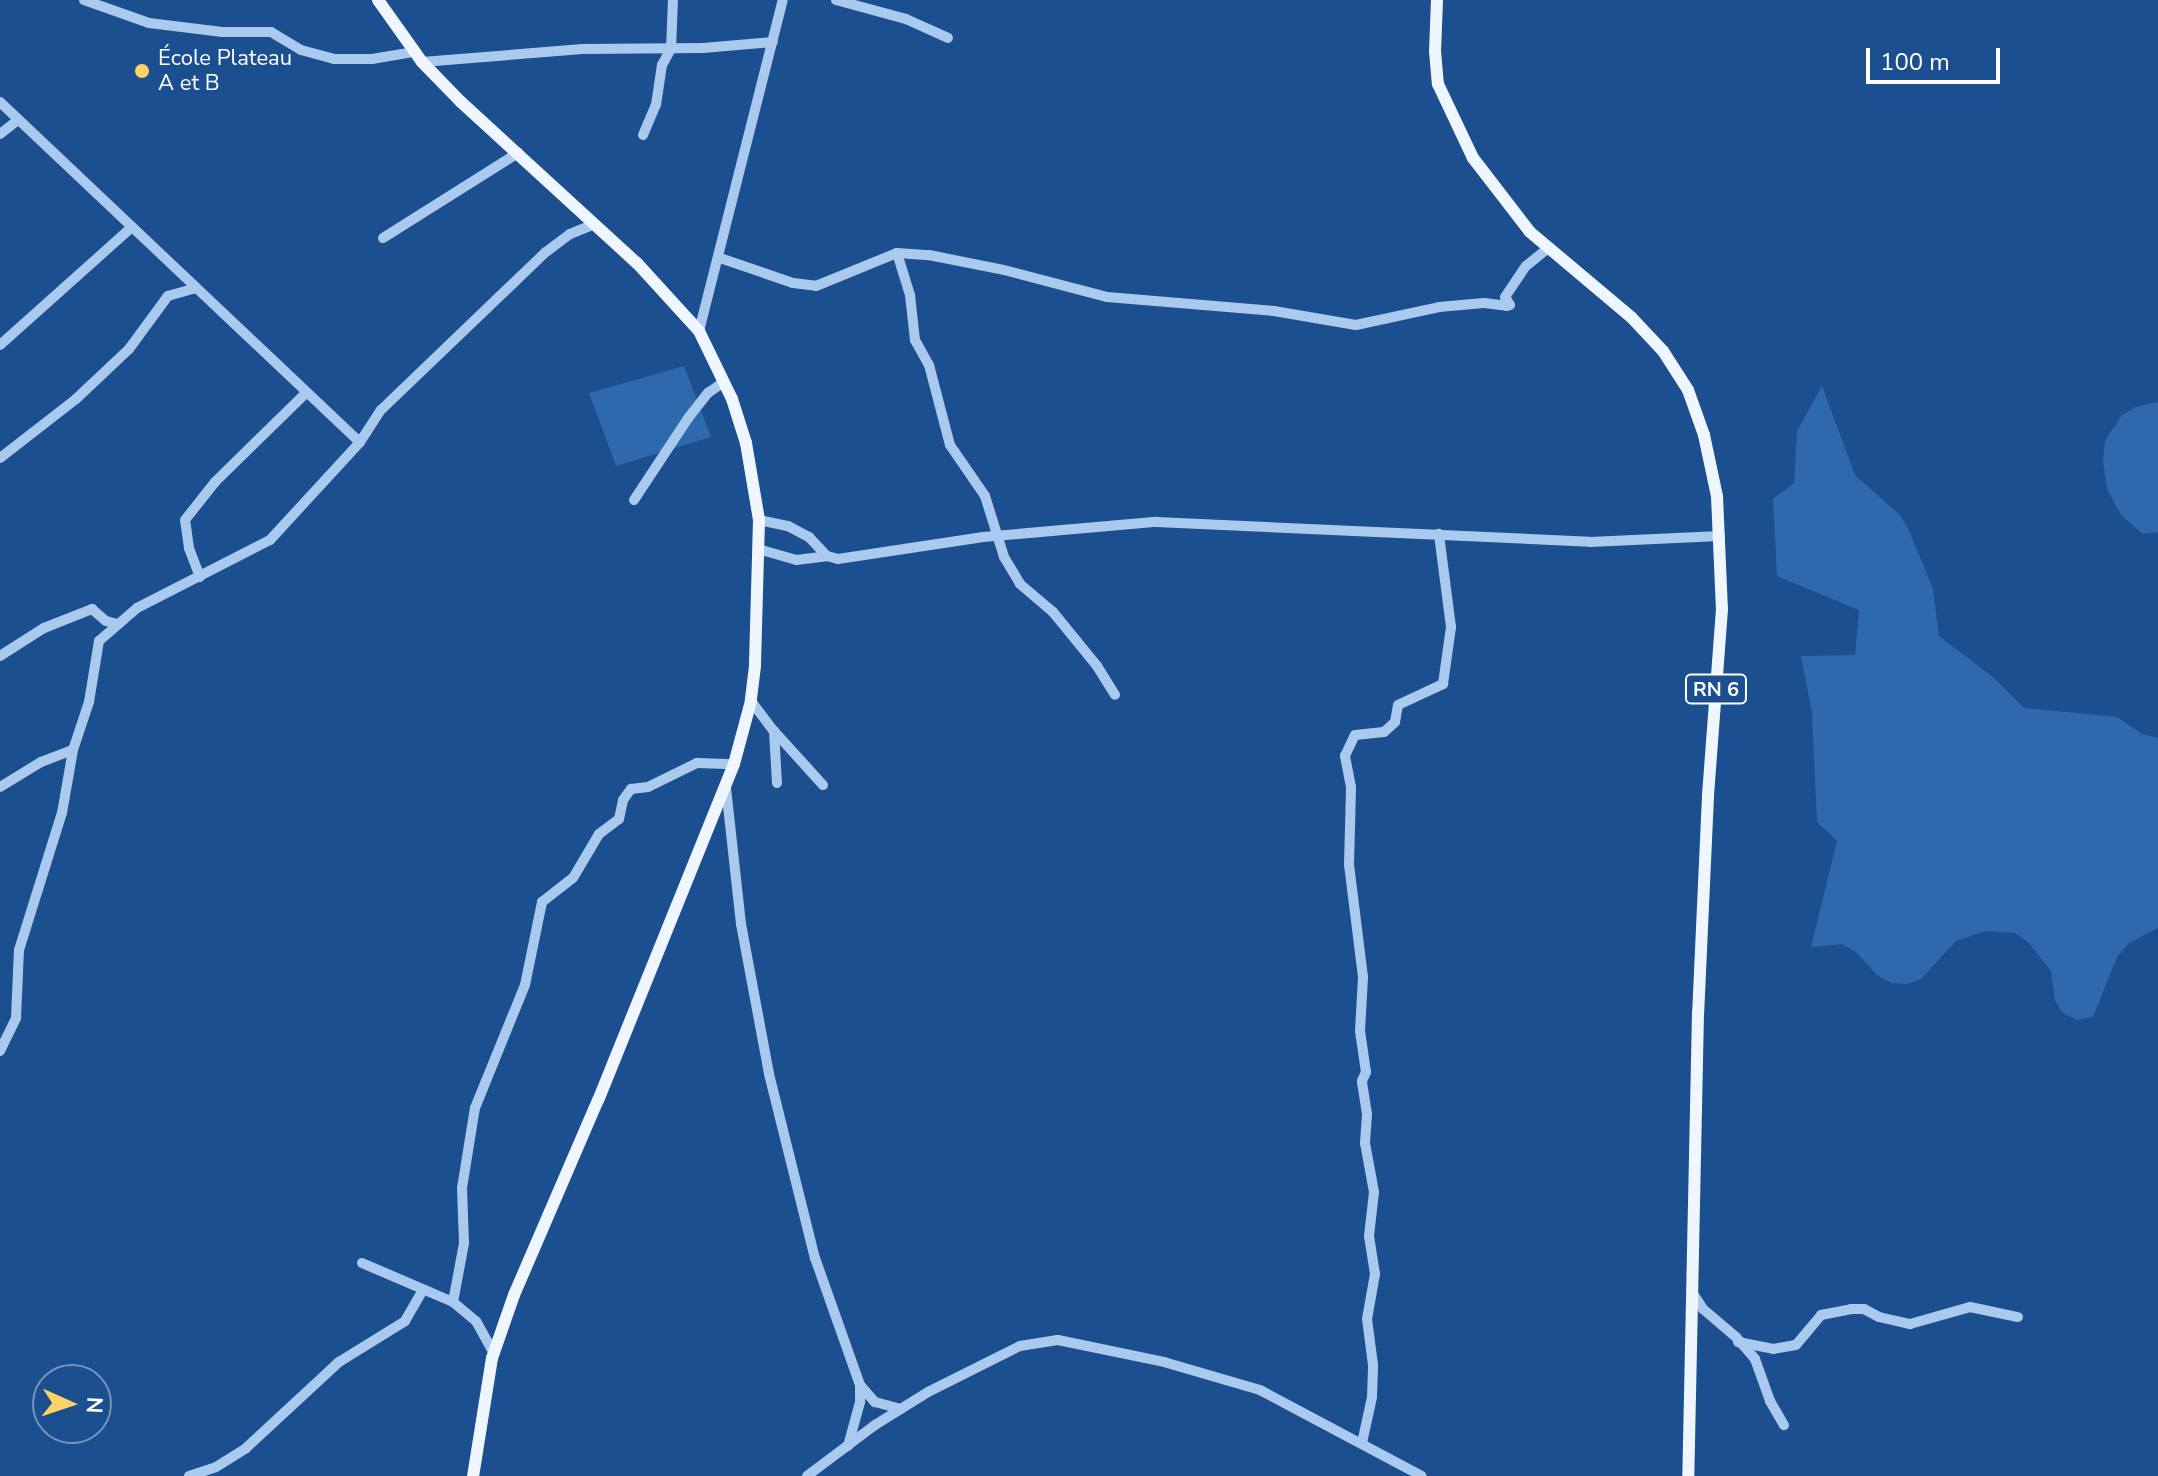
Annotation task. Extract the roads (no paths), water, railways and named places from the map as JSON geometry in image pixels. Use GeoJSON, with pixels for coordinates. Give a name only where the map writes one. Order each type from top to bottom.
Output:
{"type":"FeatureCollection","features":[{"type":"Feature","properties":{"kind":"main road"},"geometry":{"type":"LineString","coordinates":[[378,0],[418,57],[592,225],[637,263],[699,331],[724,382],[746,443],[759,520],[757,635],[751,701],[734,764],[514,1295],[494,1354],[473,1476]]}},
{"type":"Feature","properties":{"kind":"main road","name":"RN 6"},"geometry":{"type":"LineString","coordinates":[[1437,0],[1435,51],[1442,96],[1488,181],[1548,248],[1632,318],[1676,370],[1688,390],[1707,445],[1720,536],[1722,609],[1707,820],[1688,1476]]}},
{"type":"Feature","properties":{"kind":"street"},"geometry":{"type":"LineString","coordinates":[[84,0],[149,23],[222,32],[271,32],[301,50],[334,59],[582,49],[671,49],[773,42]]}},
{"type":"Feature","properties":{"kind":"street"},"geometry":{"type":"LineString","coordinates":[[643,135],[656,105],[662,65],[671,49],[673,0]]}},
{"type":"Feature","properties":{"kind":"street"},"geometry":{"type":"LineString","coordinates":[[699,331],[783,0]]}},
{"type":"Feature","properties":{"kind":"street"},"geometry":{"type":"LineString","coordinates":[[836,0],[906,19],[948,38]]}},
{"type":"Feature","properties":{"kind":"street"},"geometry":{"type":"LineString","coordinates":[[0,102],[305,394],[360,442]]}},
{"type":"Feature","properties":{"kind":"street"},"geometry":{"type":"LineString","coordinates":[[0,134],[18,120]]}},
{"type":"Feature","properties":{"kind":"street"},"geometry":{"type":"LineString","coordinates":[[383,238],[518,153]]}},
{"type":"Feature","properties":{"kind":"street"},"geometry":{"type":"LineString","coordinates":[[0,1051],[16,1018],[19,950],[62,813],[73,750],[89,702],[99,641],[137,608],[270,540],[360,442],[381,410],[546,252],[570,234],[592,225]]}},
{"type":"Feature","properties":{"kind":"street"},"geometry":{"type":"LineString","coordinates":[[0,345],[132,227]]}},
{"type":"Feature","properties":{"kind":"street"},"geometry":{"type":"LineString","coordinates":[[720,258],[793,283],[816,286],[897,253],[1004,270],[1107,297],[1274,311],[1356,325],[1439,307],[1484,303],[1510,305],[1505,297],[1526,266],[1548,248]]}},
{"type":"Feature","properties":{"kind":"street"},"geometry":{"type":"LineString","coordinates":[[897,253],[910,295],[915,340],[929,365],[950,445],[985,496],[996,536],[1020,584],[1053,612],[1097,666],[1115,695]]}},
{"type":"Feature","properties":{"kind":"street"},"geometry":{"type":"LineString","coordinates":[[0,458],[76,399],[129,349],[168,296],[196,288]]}},
{"type":"Feature","properties":{"kind":"street"},"geometry":{"type":"LineString","coordinates":[[634,500],[689,417],[708,393],[724,382]]}},
{"type":"Feature","properties":{"kind":"street"},"geometry":{"type":"LineString","coordinates":[[200,577],[189,548],[185,520],[215,482],[305,394]]}},
{"type":"Feature","properties":{"kind":"street"},"geometry":{"type":"LineString","coordinates":[[759,520],[788,526],[809,537],[827,556]]}},
{"type":"Feature","properties":{"kind":"street"},"geometry":{"type":"LineString","coordinates":[[758,549],[796,560],[827,556],[838,559],[996,536],[1156,522],[1590,542],[1720,536]]}},
{"type":"Feature","properties":{"kind":"street"},"geometry":{"type":"LineString","coordinates":[[1362,1443],[1372,1397],[1373,1365],[1367,1319],[1375,1274],[1369,1236],[1374,1192],[1365,1143],[1367,1114],[1362,1081],[1366,1072],[1360,1031],[1363,977],[1349,865],[1351,787],[1345,756],[1355,735],[1384,732],[1395,722],[1398,705],[1443,684],[1451,627],[1439,534]]}},
{"type":"Feature","properties":{"kind":"street"},"geometry":{"type":"LineString","coordinates":[[0,656],[44,628],[92,609],[106,621],[117,624]]}},
{"type":"Feature","properties":{"kind":"street"},"geometry":{"type":"LineString","coordinates":[[751,701],[823,785]]}},
{"type":"Feature","properties":{"kind":"street"},"geometry":{"type":"LineString","coordinates":[[774,731],[777,783]]}},
{"type":"Feature","properties":{"kind":"street"},"geometry":{"type":"LineString","coordinates":[[0,787],[41,762],[73,750]]}},
{"type":"Feature","properties":{"kind":"street"},"geometry":{"type":"LineString","coordinates":[[453,1302],[464,1243],[462,1188],[475,1108],[525,985],[542,902],[573,878],[599,834],[619,819],[623,800],[631,789],[648,787],[697,763],[734,764]]}},
{"type":"Feature","properties":{"kind":"street"},"geometry":{"type":"LineString","coordinates":[[726,788],[741,924],[769,1074],[815,1258],[860,1385],[860,1402],[847,1447]]}},
{"type":"Feature","properties":{"kind":"street"},"geometry":{"type":"LineString","coordinates":[[362,1263],[422,1292],[453,1302],[476,1321],[494,1354]]}},
{"type":"Feature","properties":{"kind":"street"},"geometry":{"type":"LineString","coordinates":[[189,1476],[216,1467],[246,1448],[339,1362],[405,1321],[422,1292]]}},
{"type":"Feature","properties":{"kind":"street"},"geometry":{"type":"LineString","coordinates":[[1692,1292],[1703,1309],[1755,1359],[1770,1401],[1784,1425]]}},
{"type":"Feature","properties":{"kind":"street"},"geometry":{"type":"LineString","coordinates":[[1738,1342],[1773,1349],[1796,1345],[1821,1315],[1851,1309],[1864,1309],[1879,1317],[1910,1324],[1970,1307],[2018,1317]]}},
{"type":"Feature","properties":{"kind":"street"},"geometry":{"type":"LineString","coordinates":[[807,1476],[901,1409],[1020,1346],[1058,1340],[1164,1362],[1260,1390],[1422,1476]]}},
{"type":"Feature","properties":{"kind":"street"},"geometry":{"type":"LineString","coordinates":[[860,1385],[875,1402],[901,1409]]}},
{"type":"Feature","properties":{"kind":"place","name":"École Plateau A et B"},"geometry":{"type":"Point","coordinates":[142,71]}}]}
